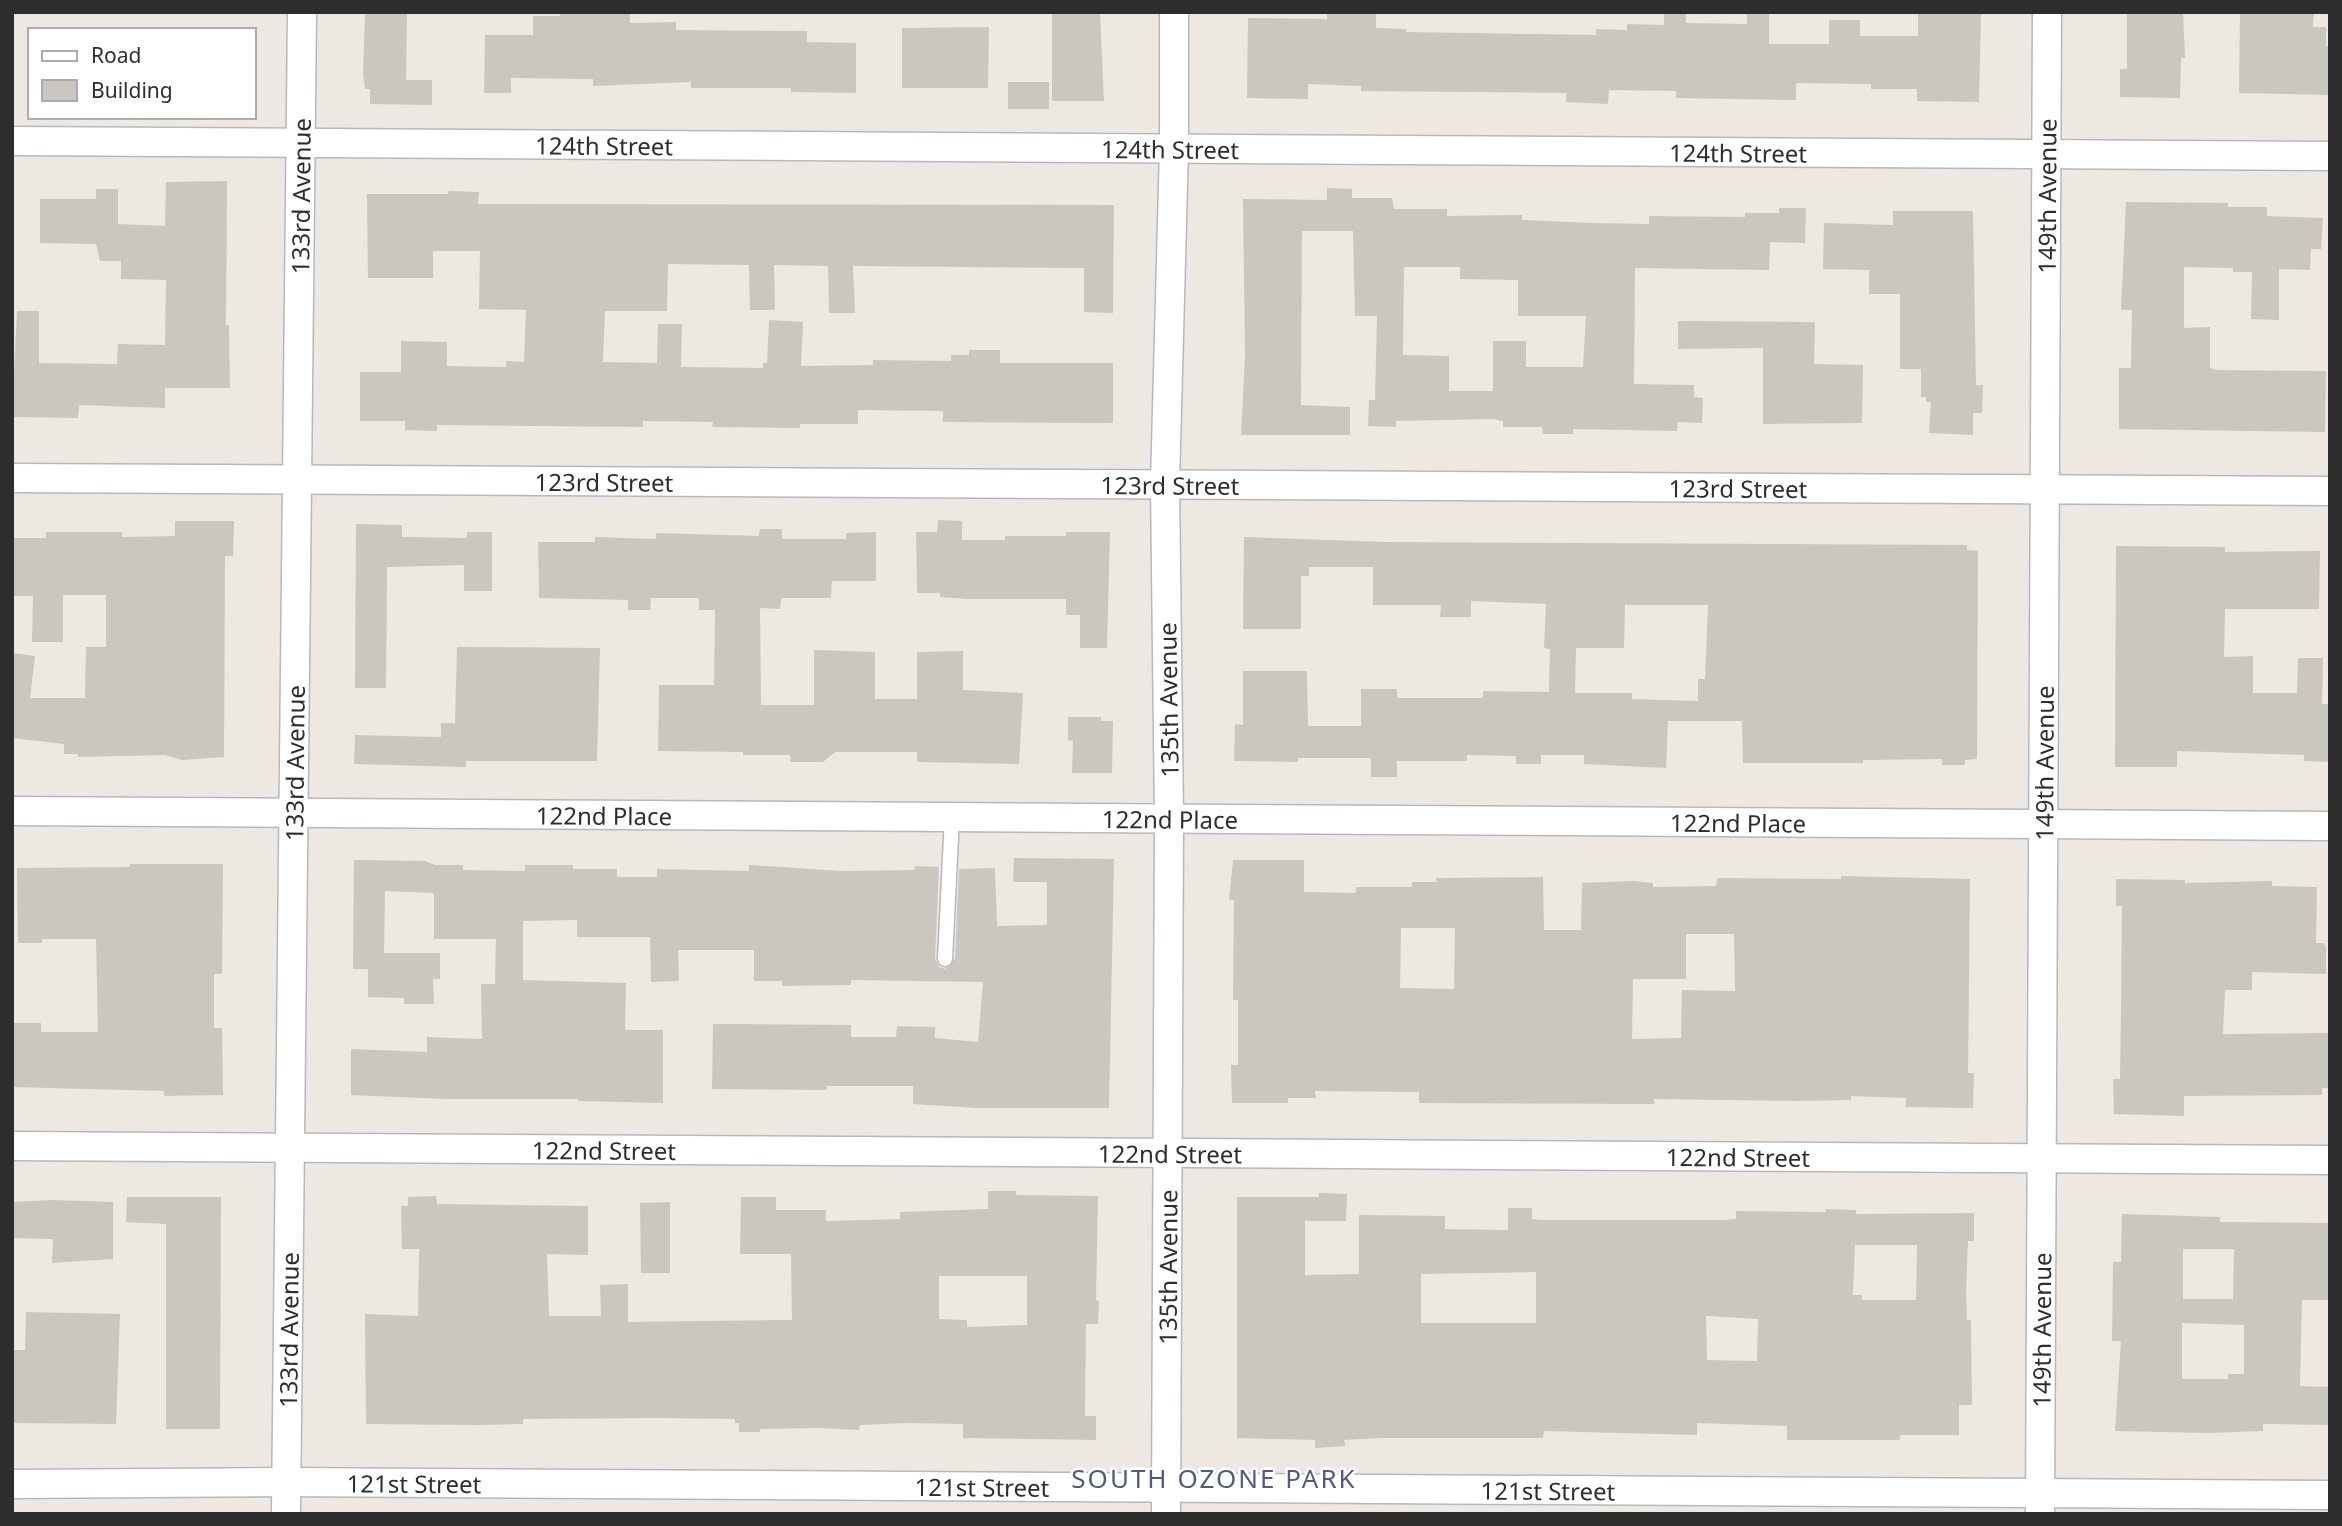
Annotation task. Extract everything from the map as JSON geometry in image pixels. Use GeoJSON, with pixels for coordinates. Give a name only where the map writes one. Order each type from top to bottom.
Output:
{"type":"FeatureCollection","features":[{"type":"Feature","properties":{"kind":"street","name":"133rd Avenue"},"geometry":{"type":"LineString","coordinates":[[286,1514],[302,12]]}},
{"type":"Feature","properties":{"kind":"street","name":"135th Avenue"},"geometry":{"type":"LineString","coordinates":[[1166,1501],[1170,818],[1165,484],[1174,148],[1174,12]]}},
{"type":"Feature","properties":{"kind":"street","name":"149th Avenue"},"geometry":{"type":"LineString","coordinates":[[2040,1503],[2047,12]]}},
{"type":"Feature","properties":{"kind":"street","name":"124th Street"},"geometry":{"type":"LineString","coordinates":[[12,141],[2330,156]]}},
{"type":"Feature","properties":{"kind":"street","name":"123rd Street"},"geometry":{"type":"LineString","coordinates":[[12,478],[2330,491]]}},
{"type":"Feature","properties":{"kind":"street","name":"122nd Place"},"geometry":{"type":"LineString","coordinates":[[12,811],[2330,825]]}},
{"type":"Feature","properties":{"kind":"street","name":"122nd Street"},"geometry":{"type":"LineString","coordinates":[[12,1146],[2330,1160]]}},
{"type":"Feature","properties":{"kind":"street","name":"121st Street"},"geometry":{"type":"LineString","coordinates":[[12,1484],[286,1482],[1166,1501],[2040,1503],[2330,1495]]}},
{"type":"Feature","properties":{"kind":"lane"},"geometry":{"type":"LineString","coordinates":[[946,959],[952,817]]}},
{"type":"Feature","properties":{"kind":"building"},"geometry":{"type":"Polygon","coordinates":[[[365,12],[407,12],[406,80],[432,80],[432,105],[370,104],[370,89],[365,89],[363,73],[365,12]]]}},
{"type":"Feature","properties":{"kind":"building"},"geometry":{"type":"Polygon","coordinates":[[[560,12],[630,13],[630,23],[676,22],[676,30],[807,31],[807,42],[856,43],[856,93],[791,92],[791,88],[691,88],[691,82],[593,86],[593,79],[511,78],[511,93],[484,93],[485,35],[533,35],[533,16],[560,16],[560,12]]]}},
{"type":"Feature","properties":{"kind":"building"},"geometry":{"type":"Polygon","coordinates":[[[1052,12],[1100,12],[1104,101],[1052,101],[1052,12]]]}},
{"type":"Feature","properties":{"kind":"building"},"geometry":{"type":"Polygon","coordinates":[[[1327,12],[1376,12],[1376,28],[1406,29],[1406,32],[1596,35],[1596,29],[1627,30],[1627,24],[1664,25],[1664,12],[1686,12],[1686,23],[1747,24],[1747,12],[1769,12],[1769,44],[1829,44],[1829,20],[1860,20],[1860,36],[1918,36],[1918,12],[1981,12],[1979,102],[1917,101],[1917,89],[1871,89],[1871,84],[1796,83],[1796,100],[1676,98],[1676,91],[1609,90],[1608,104],[1566,102],[1566,93],[1361,91],[1361,86],[1308,84],[1308,99],[1247,98],[1248,18],[1327,19],[1327,12]]]}},
{"type":"Feature","properties":{"kind":"building"},"geometry":{"type":"Polygon","coordinates":[[[2127,12],[2183,12],[2185,58],[2181,58],[2180,98],[2120,97],[2120,69],[2127,69],[2127,12]]]}},
{"type":"Feature","properties":{"kind":"building"},"geometry":{"type":"Polygon","coordinates":[[[2240,12],[2314,12],[2313,27],[2326,27],[2326,46],[2330,46],[2330,95],[2239,93],[2240,12]]]}},
{"type":"Feature","properties":{"kind":"building"},"geometry":{"type":"Polygon","coordinates":[[[989,27],[988,88],[902,88],[902,28],[989,27]]]}},
{"type":"Feature","properties":{"kind":"building"},"geometry":{"type":"Polygon","coordinates":[[[1008,82],[1049,82],[1049,109],[1008,109],[1008,82]]]}},
{"type":"Feature","properties":{"kind":"building"},"geometry":{"type":"Polygon","coordinates":[[[227,181],[226,325],[229,325],[230,388],[165,388],[165,408],[79,405],[78,418],[12,417],[17,311],[39,311],[39,363],[117,364],[118,344],[165,345],[166,280],[121,279],[121,261],[100,261],[96,244],[40,243],[40,199],[96,199],[96,189],[118,189],[118,224],[165,226],[166,182],[227,181]]]}},
{"type":"Feature","properties":{"kind":"building"},"geometry":{"type":"Polygon","coordinates":[[[1327,188],[1352,189],[1352,198],[1392,198],[1394,209],[1447,209],[1447,216],[1522,215],[1522,220],[1649,224],[1649,216],[1745,217],[1745,213],[1779,213],[1779,208],[1806,208],[1805,243],[1770,242],[1769,270],[1635,268],[1634,384],[1694,385],[1694,397],[1703,398],[1702,423],[1678,422],[1677,431],[1573,429],[1573,434],[1543,434],[1542,427],[1503,427],[1503,421],[1493,419],[1396,421],[1396,427],[1368,426],[1369,400],[1375,400],[1377,316],[1355,316],[1353,231],[1302,231],[1301,405],[1350,407],[1350,435],[1241,435],[1245,356],[1243,199],[1327,200],[1327,188]],[[1404,267],[1403,355],[1449,356],[1449,391],[1493,391],[1493,341],[1526,341],[1526,367],[1583,367],[1586,316],[1518,316],[1518,280],[1460,279],[1460,267],[1404,267]]]}},
{"type":"Feature","properties":{"kind":"building"},"geometry":{"type":"Polygon","coordinates":[[[449,191],[479,192],[478,204],[1114,205],[1113,313],[1084,312],[1084,268],[853,266],[855,313],[829,313],[828,266],[774,265],[775,310],[750,310],[749,265],[668,264],[667,311],[605,311],[603,362],[657,363],[658,324],[682,324],[681,367],[763,368],[763,363],[767,363],[769,320],[803,322],[801,366],[873,365],[873,360],[951,361],[951,355],[969,355],[969,350],[1000,350],[1000,363],[1113,363],[1113,423],[943,422],[943,411],[858,410],[858,424],[800,424],[800,428],[712,427],[713,422],[643,421],[643,427],[437,425],[437,431],[405,430],[405,421],[360,421],[360,372],[401,372],[401,341],[447,342],[447,366],[506,367],[506,361],[524,362],[526,310],[479,309],[480,251],[433,251],[433,278],[368,278],[367,194],[448,194],[449,191]]]}},
{"type":"Feature","properties":{"kind":"building"},"geometry":{"type":"Polygon","coordinates":[[[2126,202],[2228,203],[2228,207],[2267,207],[2267,216],[2323,218],[2321,249],[2311,249],[2310,270],[2279,269],[2279,320],[2251,319],[2252,272],[2233,272],[2233,268],[2184,267],[2184,328],[2210,327],[2210,368],[2326,371],[2325,432],[2119,429],[2119,368],[2131,368],[2132,310],[2121,310],[2126,202]]]}},
{"type":"Feature","properties":{"kind":"building"},"geometry":{"type":"Polygon","coordinates":[[[1893,211],[1973,211],[1976,385],[1983,385],[1982,413],[1973,413],[1973,435],[1929,433],[1931,402],[1926,402],[1926,397],[1921,397],[1921,369],[1900,369],[1900,294],[1869,294],[1869,270],[1823,269],[1824,223],[1893,225],[1893,211]]]}},
{"type":"Feature","properties":{"kind":"building"},"geometry":{"type":"Polygon","coordinates":[[[1678,321],[1815,322],[1814,364],[1863,365],[1862,423],[1763,424],[1763,348],[1678,349],[1678,321]]]}},
{"type":"Feature","properties":{"kind":"building"},"geometry":{"type":"Polygon","coordinates":[[[938,520],[962,521],[962,540],[1005,540],[1005,536],[1066,536],[1066,532],[1110,532],[1107,648],[1080,648],[1080,615],[1066,615],[1066,599],[968,599],[940,597],[940,593],[917,593],[916,532],[937,532],[938,520]]]}},
{"type":"Feature","properties":{"kind":"building"},"geometry":{"type":"Polygon","coordinates":[[[175,521],[234,521],[233,556],[225,556],[224,757],[182,760],[165,755],[78,757],[78,754],[64,754],[64,744],[12,738],[12,653],[35,656],[30,698],[85,698],[86,647],[106,647],[106,595],[63,595],[63,642],[32,642],[33,596],[12,596],[12,538],[46,538],[46,532],[122,532],[122,537],[175,536],[175,521]]]}},
{"type":"Feature","properties":{"kind":"building"},"geometry":{"type":"Polygon","coordinates":[[[356,524],[402,525],[402,537],[467,538],[467,532],[492,532],[492,591],[464,591],[464,565],[387,567],[386,688],[355,688],[356,524]]]}},
{"type":"Feature","properties":{"kind":"building"},"geometry":{"type":"Polygon","coordinates":[[[760,529],[782,529],[782,539],[846,539],[846,533],[876,532],[876,581],[832,581],[831,598],[781,598],[780,609],[760,608],[761,705],[814,705],[814,650],[875,652],[875,699],[917,699],[917,652],[963,651],[963,690],[1023,693],[1019,764],[917,762],[917,752],[835,752],[823,762],[790,762],[790,755],[658,751],[659,685],[714,685],[715,610],[699,610],[699,598],[651,598],[650,610],[628,610],[628,600],[539,598],[538,542],[595,542],[595,537],[656,539],[656,533],[759,536],[760,529]]]}},
{"type":"Feature","properties":{"kind":"building"},"geometry":{"type":"Polygon","coordinates":[[[1244,537],[1386,542],[1967,545],[1967,550],[1978,551],[1977,759],[1965,760],[1965,765],[1942,765],[1942,759],[1863,760],[1863,763],[1743,763],[1742,721],[1668,721],[1666,768],[1584,764],[1584,755],[1541,755],[1541,764],[1516,764],[1516,756],[1467,755],[1467,761],[1397,761],[1397,777],[1371,777],[1371,758],[1298,758],[1298,762],[1234,761],[1235,724],[1243,725],[1243,671],[1307,671],[1308,726],[1361,726],[1361,689],[1397,689],[1397,698],[1483,698],[1483,691],[1549,692],[1550,649],[1544,648],[1546,604],[1471,601],[1471,617],[1440,617],[1441,605],[1373,605],[1373,567],[1309,567],[1309,576],[1301,576],[1301,629],[1243,629],[1244,537]],[[1625,605],[1624,648],[1576,648],[1575,693],[1632,693],[1632,699],[1698,701],[1698,679],[1705,679],[1708,605],[1625,605]]]}},
{"type":"Feature","properties":{"kind":"building"},"geometry":{"type":"Polygon","coordinates":[[[2116,546],[2225,547],[2225,552],[2320,551],[2319,609],[2225,609],[2224,657],[2253,656],[2253,693],[2297,693],[2298,658],[2323,658],[2322,704],[2330,704],[2330,762],[2304,761],[2304,755],[2177,751],[2177,767],[2115,767],[2116,546]]]}},
{"type":"Feature","properties":{"kind":"building"},"geometry":{"type":"Polygon","coordinates":[[[457,647],[600,648],[597,761],[466,761],[466,767],[354,764],[355,735],[441,737],[441,723],[455,723],[457,647]]]}},
{"type":"Feature","properties":{"kind":"building"},"geometry":{"type":"Polygon","coordinates":[[[1068,717],[1101,717],[1101,721],[1113,721],[1112,773],[1072,773],[1073,741],[1068,740],[1068,717]]]}},
{"type":"Feature","properties":{"kind":"building"},"geometry":{"type":"Polygon","coordinates":[[[1014,858],[1114,859],[1109,1108],[976,1108],[913,1104],[913,1086],[827,1086],[827,1090],[712,1089],[713,1024],[851,1025],[851,1037],[896,1037],[897,1026],[935,1027],[935,1038],[978,1042],[983,982],[851,980],[851,985],[782,986],[782,981],[754,981],[754,950],[678,950],[679,981],[651,982],[650,937],[577,937],[577,920],[523,921],[523,980],[626,983],[625,1030],[663,1030],[663,1103],[351,1095],[351,1049],[427,1052],[427,1037],[482,1039],[481,984],[495,984],[496,939],[434,939],[434,893],[385,891],[384,953],[440,953],[440,979],[433,979],[434,1004],[404,1004],[404,998],[368,997],[368,969],[353,969],[354,860],[425,861],[435,865],[463,865],[463,870],[525,871],[525,865],[573,865],[573,869],[617,869],[617,877],[657,877],[657,869],[749,871],[749,865],[841,871],[939,867],[935,959],[939,967],[945,969],[955,959],[959,869],[995,868],[997,926],[1047,925],[1047,882],[1013,882],[1014,858]]]}},
{"type":"Feature","properties":{"kind":"building"},"geometry":{"type":"Polygon","coordinates":[[[1233,860],[1304,860],[1304,892],[1356,893],[1356,887],[1412,887],[1412,882],[1437,882],[1436,878],[1543,877],[1544,930],[1581,930],[1582,883],[1633,881],[1653,883],[1653,887],[1716,886],[1717,878],[1841,879],[1841,876],[1970,879],[1968,1073],[1974,1073],[1973,1108],[1906,1107],[1906,1098],[1851,1096],[1851,1100],[1799,1101],[1654,1099],[1654,1104],[1419,1103],[1419,1092],[1315,1091],[1316,1098],[1288,1098],[1288,1103],[1232,1103],[1231,1065],[1238,1065],[1238,1000],[1233,1000],[1234,900],[1229,900],[1233,860]],[[1401,928],[1400,988],[1454,989],[1455,928],[1401,928]],[[1686,934],[1686,979],[1633,979],[1632,1039],[1681,1038],[1682,990],[1735,991],[1734,934],[1686,934]]]}},
{"type":"Feature","properties":{"kind":"building"},"geometry":{"type":"Polygon","coordinates":[[[130,864],[223,864],[222,974],[214,974],[214,1028],[222,1028],[223,1095],[164,1096],[164,1091],[12,1087],[12,1023],[41,1023],[41,1032],[98,1032],[96,939],[42,939],[42,943],[18,943],[17,868],[130,867],[130,864]]]}},
{"type":"Feature","properties":{"kind":"building"},"geometry":{"type":"Polygon","coordinates":[[[2116,879],[2185,880],[2185,883],[2272,881],[2272,886],[2317,887],[2316,943],[2324,943],[2326,947],[2326,974],[2252,972],[2252,990],[2225,990],[2223,1034],[2330,1033],[2330,1088],[2322,1088],[2322,1095],[2184,1096],[2184,1116],[2114,1114],[2113,1079],[2120,1079],[2122,906],[2116,906],[2116,879]]]}},
{"type":"Feature","properties":{"kind":"building"},"geometry":{"type":"Polygon","coordinates":[[[988,1191],[1016,1191],[1016,1195],[1098,1196],[1098,1324],[1086,1324],[1085,1416],[1096,1416],[1096,1440],[963,1438],[963,1424],[905,1423],[860,1425],[859,1430],[818,1428],[739,1432],[739,1423],[735,1423],[735,1419],[523,1419],[523,1424],[366,1424],[365,1314],[418,1316],[419,1249],[402,1249],[401,1206],[408,1206],[408,1197],[436,1196],[437,1204],[588,1206],[588,1255],[547,1254],[549,1316],[601,1316],[600,1285],[628,1284],[628,1322],[792,1320],[791,1254],[740,1254],[741,1197],[776,1197],[776,1210],[826,1210],[826,1221],[900,1219],[900,1212],[988,1209],[988,1191]],[[939,1276],[939,1319],[967,1320],[967,1327],[1027,1325],[1027,1276],[939,1276]]]}},
{"type":"Feature","properties":{"kind":"building"},"geometry":{"type":"Polygon","coordinates":[[[1319,1193],[1347,1194],[1346,1221],[1305,1221],[1305,1275],[1359,1274],[1359,1215],[1445,1216],[1445,1229],[1508,1230],[1508,1208],[1532,1208],[1532,1219],[1542,1220],[1722,1220],[1736,1219],[1736,1211],[1826,1212],[1826,1209],[1856,1210],[1856,1214],[1974,1213],[1974,1241],[1968,1241],[1966,1293],[1967,1320],[1971,1320],[1972,1405],[1959,1405],[1959,1435],[1900,1435],[1900,1440],[1787,1440],[1787,1426],[1697,1423],[1697,1435],[1544,1431],[1543,1438],[1379,1438],[1344,1440],[1345,1446],[1315,1448],[1315,1440],[1237,1438],[1237,1197],[1319,1197],[1319,1193]],[[1855,1245],[1853,1295],[1862,1295],[1862,1300],[1916,1300],[1917,1245],[1855,1245]],[[1536,1272],[1421,1274],[1421,1323],[1536,1323],[1536,1272]],[[1706,1316],[1707,1360],[1757,1361],[1758,1319],[1706,1316]]]}},
{"type":"Feature","properties":{"kind":"building"},"geometry":{"type":"Polygon","coordinates":[[[127,1197],[221,1197],[220,1429],[166,1429],[166,1224],[126,1222],[127,1197]]]}},
{"type":"Feature","properties":{"kind":"building"},"geometry":{"type":"Polygon","coordinates":[[[12,1202],[113,1202],[113,1259],[52,1263],[53,1239],[12,1238],[12,1202]]]}},
{"type":"Feature","properties":{"kind":"building"},"geometry":{"type":"Polygon","coordinates":[[[670,1202],[670,1273],[641,1273],[640,1203],[670,1202]]]}},
{"type":"Feature","properties":{"kind":"building"},"geometry":{"type":"Polygon","coordinates":[[[2122,1214],[2220,1217],[2220,1222],[2330,1223],[2330,1300],[2302,1300],[2300,1386],[2330,1387],[2330,1425],[2263,1424],[2263,1431],[2209,1433],[2115,1431],[2121,1341],[2112,1341],[2113,1262],[2121,1262],[2122,1214]],[[2183,1249],[2183,1299],[2233,1299],[2234,1249],[2183,1249]],[[2182,1323],[2182,1379],[2228,1379],[2228,1374],[2244,1374],[2244,1325],[2182,1323]]]}},
{"type":"Feature","properties":{"kind":"building"},"geometry":{"type":"Polygon","coordinates":[[[26,1312],[120,1314],[116,1424],[12,1423],[12,1350],[25,1350],[26,1312]]]}},
{"type":"Feature","properties":{"kind":"district","name":"SOUTH OZONE PARK"},"geometry":{"type":"Point","coordinates":[1214,1478]}}]}
